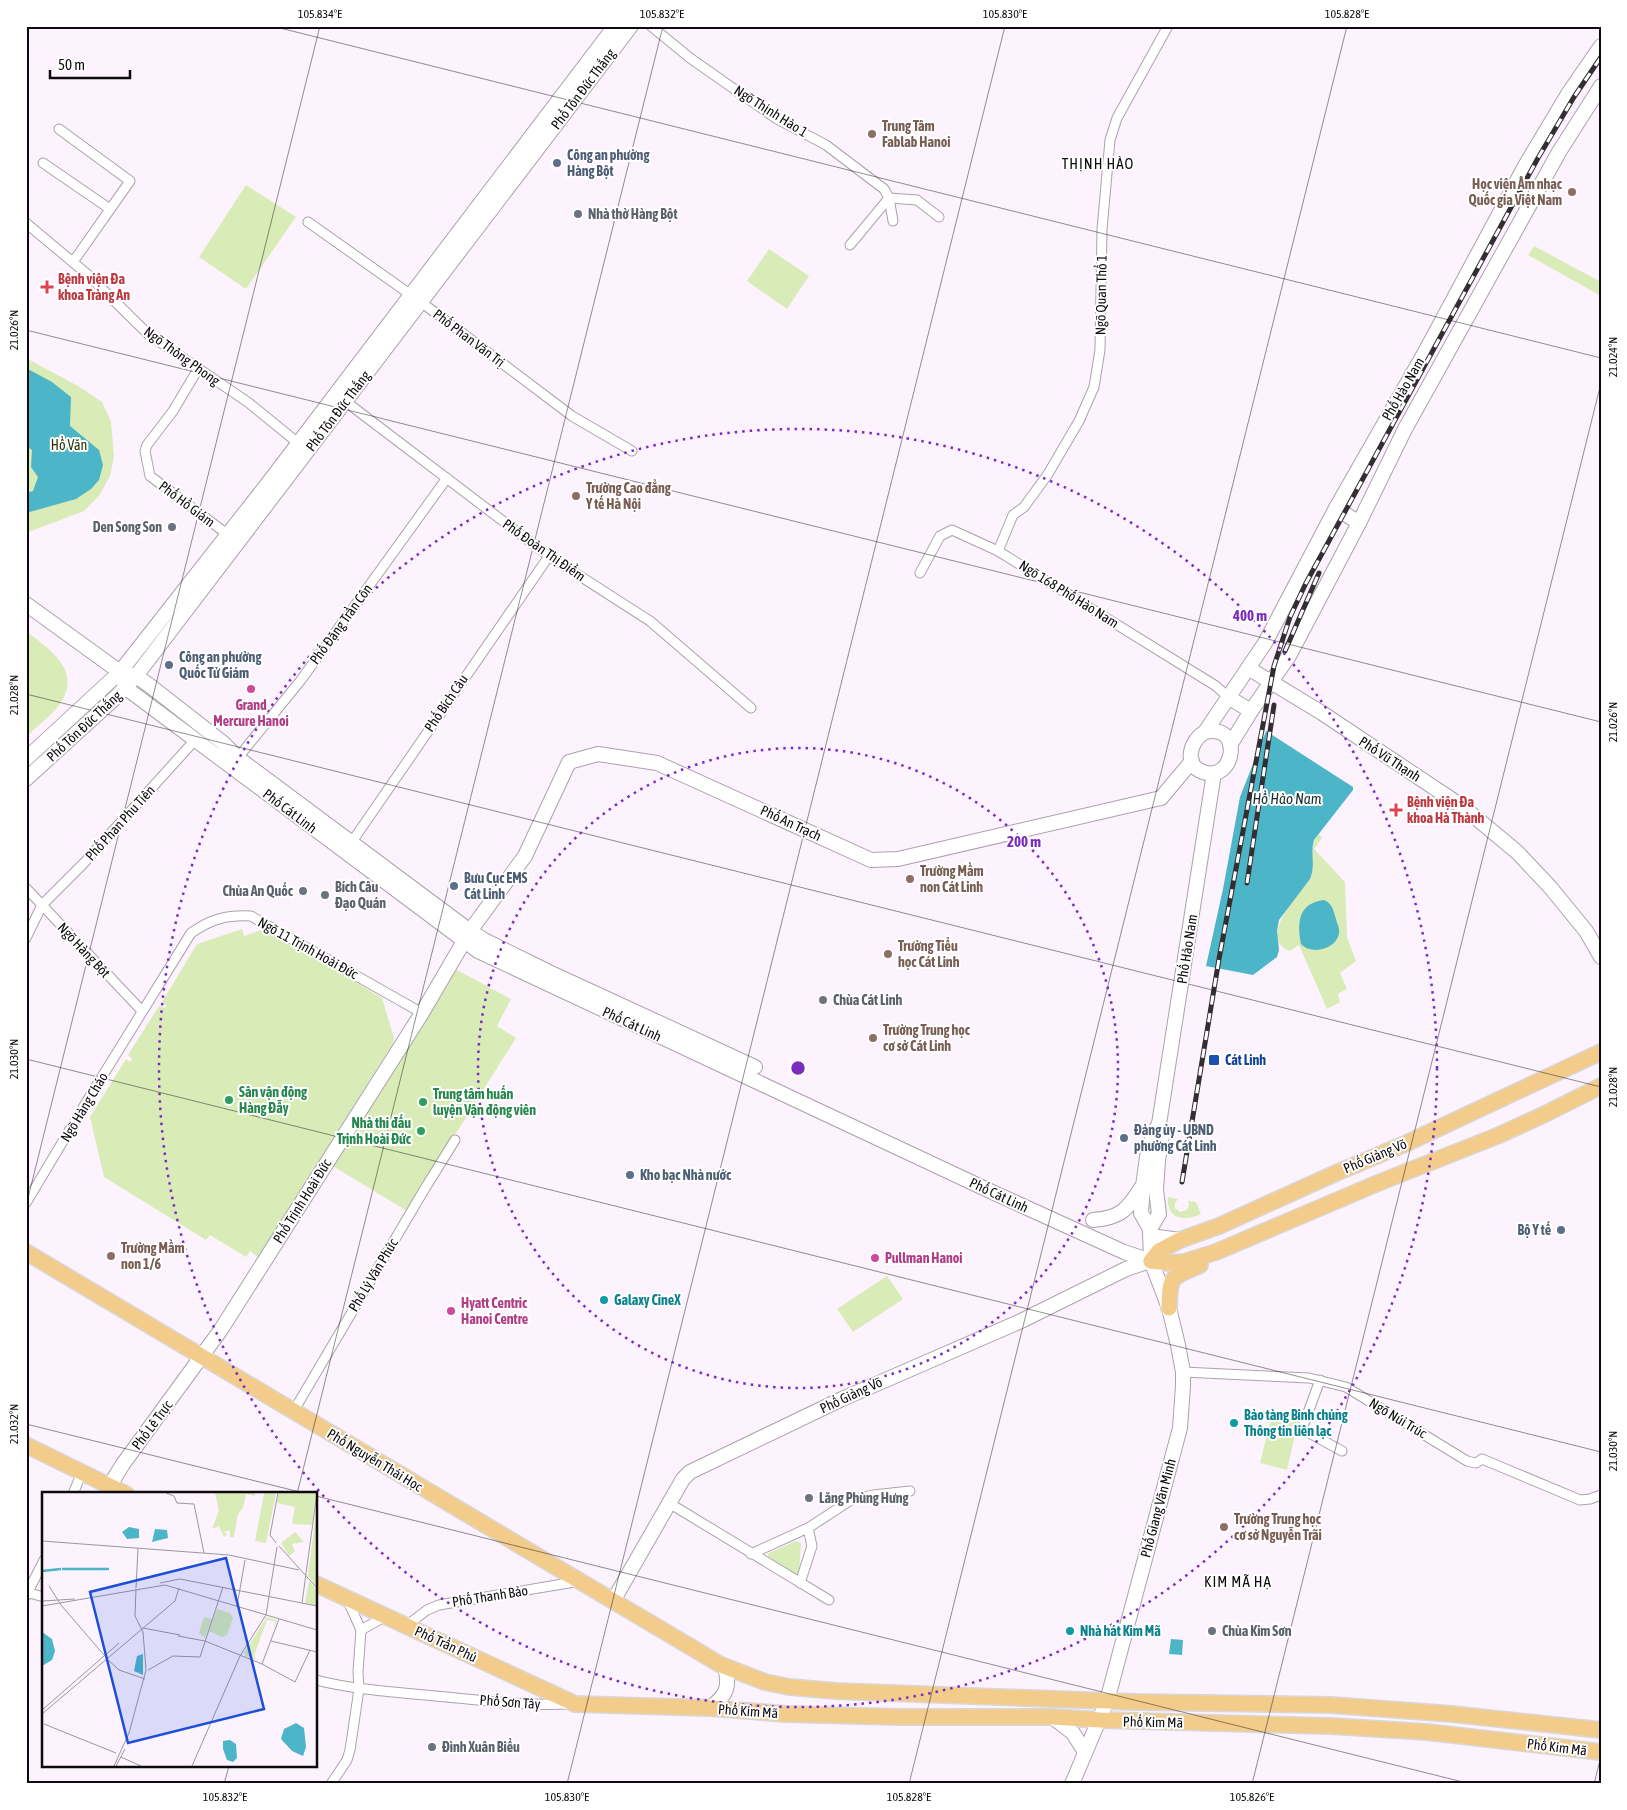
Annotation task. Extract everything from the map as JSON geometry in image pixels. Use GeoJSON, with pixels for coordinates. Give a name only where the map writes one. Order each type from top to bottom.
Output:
{"type":"FeatureCollection","features":[{"type":"Feature","properties":{"kind":"main road","name":"Phố Tôn Đức Thắng"},"geometry":{"type":"LineString","coordinates":[[26,779],[126,688],[136,676],[259,504],[416,298],[615,26]]}},
{"type":"Feature","properties":{"kind":"main road","name":"Phố Tôn Đức Thắng"},"geometry":{"type":"LineString","coordinates":[[416,298],[631,26]]}},
{"type":"Feature","properties":{"kind":"main road","name":"Phố Hào Nam"},"geometry":{"type":"LineString","coordinates":[[1192,761],[1191,748],[1194,742],[1205,732],[1265,643],[1336,508],[1522,173],[1568,94],[1601,46]]}},
{"type":"Feature","properties":{"kind":"main road","name":"Phố Hào Nam"},"geometry":{"type":"LineString","coordinates":[[1151,1261],[1150,1233],[1141,1213],[1142,1186],[1153,1134],[1159,1124],[1214,773],[1221,770],[1229,760],[1232,752],[1230,745],[1289,656],[1359,523],[1405,429],[1569,134],[1601,86]]}},
{"type":"Feature","properties":{"kind":"main road"},"geometry":{"type":"LineString","coordinates":[[1522,173],[1541,184]]}},
{"type":"Feature","properties":{"kind":"main road"},"geometry":{"type":"LineString","coordinates":[[1430,340],[1450,351]]}},
{"type":"Feature","properties":{"kind":"main road","name":"Phố Tôn Đức Thắng"},"geometry":{"type":"LineString","coordinates":[[26,759],[120,672],[227,534],[259,504],[298,443],[340,398]]}},
{"type":"Feature","properties":{"kind":"main road"},"geometry":{"type":"LineString","coordinates":[[1336,508],[1359,523]]}},
{"type":"Feature","properties":{"kind":"main road"},"geometry":{"type":"LineString","coordinates":[[26,604],[120,672],[126,688]]}},
{"type":"Feature","properties":{"kind":"main road","name":"Phố Vũ Thạnh"},"geometry":{"type":"LineString","coordinates":[[1248,668],[1322,713],[1463,807],[1509,846],[1550,887],[1586,931],[1601,957]]}},
{"type":"Feature","properties":{"kind":"main road","name":"Phố Cát Linh"},"geometry":{"type":"LineString","coordinates":[[120,672],[136,676],[222,742],[234,762]]}},
{"type":"Feature","properties":{"kind":"main road","name":"Phố Cát Linh"},"geometry":{"type":"LineString","coordinates":[[126,688],[195,740],[234,762],[348,847],[467,936],[478,951],[752,1073],[1124,1252],[1151,1261]]}},
{"type":"Feature","properties":{"kind":"main road"},"geometry":{"type":"LineString","coordinates":[[1228,698],[1251,711]]}},
{"type":"Feature","properties":{"kind":"main road"},"geometry":{"type":"LineString","coordinates":[[1205,732],[1223,734],[1227,737],[1230,745]]}},
{"type":"Feature","properties":{"kind":"main road","name":"Phố An Trạch"},"geometry":{"type":"LineString","coordinates":[[467,936],[525,856],[569,762],[598,754],[657,763],[871,860],[905,857],[1161,798],[1192,761]]}},
{"type":"Feature","properties":{"kind":"main road"},"geometry":{"type":"LineString","coordinates":[[1192,761],[1196,769],[1201,772],[1214,773]]}},
{"type":"Feature","properties":{"kind":"main road","name":"Phố Trịnh Hoài Đức"},"geometry":{"type":"LineString","coordinates":[[202,1358],[422,1013],[467,936]]}},
{"type":"Feature","properties":{"kind":"main road","name":"Phố Giảng Võ"},"geometry":{"type":"LineString","coordinates":[[1151,1261],[1159,1251],[1180,1240],[1219,1226],[1407,1143],[1601,1052]]}},
{"type":"Feature","properties":{"kind":"main road","name":"Phố Giảng Võ"},"geometry":{"type":"LineString","coordinates":[[613,1601],[686,1475],[738,1448],[886,1379],[1021,1321],[1126,1269],[1151,1261],[1184,1262],[1216,1252],[1514,1128],[1601,1086]]}},
{"type":"Feature","properties":{"kind":"main road","name":"Phố Hào Nam"},"geometry":{"type":"LineString","coordinates":[[1150,1233],[1159,1214],[1156,1190],[1162,1136],[1159,1124]]}},
{"type":"Feature","properties":{"kind":"main road"},"geometry":{"type":"LineString","coordinates":[[1407,1143],[1418,1168]]}},
{"type":"Feature","properties":{"kind":"main road"},"geometry":{"type":"LineString","coordinates":[[1092,1220],[1106,1219],[1121,1213],[1132,1202],[1142,1186]]}},
{"type":"Feature","properties":{"kind":"main road"},"geometry":{"type":"LineString","coordinates":[[1150,1233],[1180,1240]]}},
{"type":"Feature","properties":{"kind":"main road","name":"Phố Nguyễn Thái Học"},"geometry":{"type":"LineString","coordinates":[[26,1252],[293,1412],[725,1666]]}},
{"type":"Feature","properties":{"kind":"main road"},"geometry":{"type":"LineString","coordinates":[[1168,1308],[1170,1286],[1174,1277],[1203,1264],[1216,1252]]}},
{"type":"Feature","properties":{"kind":"main road","name":"Phố Giang Văn Minh"},"geometry":{"type":"LineString","coordinates":[[1072,1784],[1107,1701],[1180,1428],[1183,1401],[1183,1372],[1178,1344],[1168,1308],[1151,1261]]}},
{"type":"Feature","properties":{"kind":"main road","name":"Phố Lê Trực"},"geometry":{"type":"LineString","coordinates":[[108,1490],[123,1464],[202,1358]]}},
{"type":"Feature","properties":{"kind":"main road"},"geometry":{"type":"LineString","coordinates":[[26,1445],[82,1472],[108,1490]]}},
{"type":"Feature","properties":{"kind":"main road","name":"Phố Trần Phú"},"geometry":{"type":"LineString","coordinates":[[318,1585],[575,1704]]}},
{"type":"Feature","properties":{"kind":"main road"},"geometry":{"type":"LineString","coordinates":[[707,1708],[722,1699],[726,1692],[725,1666]]}},
{"type":"Feature","properties":{"kind":"main road","name":"Phố Kim Mã"},"geometry":{"type":"LineString","coordinates":[[725,1666],[765,1682],[789,1687],[836,1691],[1107,1701],[1331,1705],[1462,1715],[1601,1730]]}},
{"type":"Feature","properties":{"kind":"main road"},"geometry":{"type":"LineString","coordinates":[[786,1714],[789,1687]]}},
{"type":"Feature","properties":{"kind":"main road","name":"Phố Sơn Tây"},"geometry":{"type":"LineString","coordinates":[[575,1704],[707,1708]]}},
{"type":"Feature","properties":{"kind":"main road"},"geometry":{"type":"LineString","coordinates":[[1331,1705],[1331,1726]]}},
{"type":"Feature","properties":{"kind":"main road","name":"Phố Kim Mã"},"geometry":{"type":"LineString","coordinates":[[707,1708],[786,1714],[899,1718],[1052,1717],[1331,1726],[1427,1732],[1601,1752]]}},
{"type":"Feature","properties":{"kind":"main road"},"geometry":{"type":"LineString","coordinates":[[1052,1717],[1073,1733],[1085,1752]]}},
{"type":"Feature","properties":{"kind":"street","name":"Ngõ Thịnh Hào 1"},"geometry":{"type":"LineString","coordinates":[[651,26],[690,58],[777,119],[826,145],[884,189],[889,198]]}},
{"type":"Feature","properties":{"kind":"street","name":"Ngõ Quan Thổ 1"},"geometry":{"type":"LineString","coordinates":[[998,550],[1013,515],[1024,507],[1048,474],[1079,421],[1094,387],[1100,350],[1102,228],[1110,140],[1117,118],[1168,26]]}},
{"type":"Feature","properties":{"kind":"street"},"geometry":{"type":"LineString","coordinates":[[59,129],[130,181],[73,262]]}},
{"type":"Feature","properties":{"kind":"street"},"geometry":{"type":"LineString","coordinates":[[43,163],[110,209]]}},
{"type":"Feature","properties":{"kind":"street"},"geometry":{"type":"LineString","coordinates":[[889,198],[916,200],[939,217]]}},
{"type":"Feature","properties":{"kind":"street"},"geometry":{"type":"LineString","coordinates":[[889,198],[893,221]]}},
{"type":"Feature","properties":{"kind":"street"},"geometry":{"type":"LineString","coordinates":[[850,245],[889,198]]}},
{"type":"Feature","properties":{"kind":"street","name":"Phố Phan Văn Trị"},"geometry":{"type":"LineString","coordinates":[[308,222],[416,298],[572,416],[632,451]]}},
{"type":"Feature","properties":{"kind":"street","name":"Ngõ Thông Phong"},"geometry":{"type":"LineString","coordinates":[[26,223],[87,274],[148,334],[249,403],[298,443]]}},
{"type":"Feature","properties":{"kind":"street","name":"Phố Hồ Giám"},"geometry":{"type":"LineString","coordinates":[[198,369],[173,411],[147,445],[145,451],[150,476],[227,534]]}},
{"type":"Feature","properties":{"kind":"street","name":"Phố Đoàn Thị Điểm"},"geometry":{"type":"LineString","coordinates":[[340,398],[549,556],[650,621],[751,708]]}},
{"type":"Feature","properties":{"kind":"street","name":"Phố Đặng Trần Côn"},"geometry":{"type":"LineString","coordinates":[[234,762],[300,680],[447,478]]}},
{"type":"Feature","properties":{"kind":"street","name":"Ngõ 168 Phố Hào Nam"},"geometry":{"type":"LineString","coordinates":[[920,573],[940,536],[952,530],[998,550],[1216,686],[1228,698]]}},
{"type":"Feature","properties":{"kind":"street","name":"Phố Bích Câu"},"geometry":{"type":"LineString","coordinates":[[348,847],[549,556]]}},
{"type":"Feature","properties":{"kind":"street","name":"Phố Phan Phu Tiên"},"geometry":{"type":"LineString","coordinates":[[26,938],[42,905],[96,850],[195,740]]}},
{"type":"Feature","properties":{"kind":"street","name":"Ngõ Hàng Bột"},"geometry":{"type":"LineString","coordinates":[[26,888],[142,1011]]}},
{"type":"Feature","properties":{"kind":"street","name":"Ngõ 11 Trịnh Hoài Đức"},"geometry":{"type":"LineString","coordinates":[[142,1011],[192,933],[205,923],[235,915],[251,916],[422,1013]]}},
{"type":"Feature","properties":{"kind":"street","name":"Ngõ Hàng Cháo"},"geometry":{"type":"LineString","coordinates":[[26,1203],[142,1011]]}},
{"type":"Feature","properties":{"kind":"street","name":"Phố Lý Văn Phức"},"geometry":{"type":"LineString","coordinates":[[293,1412],[455,1140]]}},
{"type":"Feature","properties":{"kind":"street","name":"Ngõ Núi Trúc"},"geometry":{"type":"LineString","coordinates":[[1183,1372],[1310,1378],[1346,1387],[1467,1461],[1476,1463],[1482,1458],[1580,1500],[1601,1495]]}},
{"type":"Feature","properties":{"kind":"street"},"geometry":{"type":"LineString","coordinates":[[1320,1380],[1302,1429],[1342,1451]]}},
{"type":"Feature","properties":{"kind":"street"},"geometry":{"type":"LineString","coordinates":[[74,1492],[82,1472]]}},
{"type":"Feature","properties":{"kind":"street"},"geometry":{"type":"LineString","coordinates":[[751,1554],[808,1528],[850,1500],[873,1495],[910,1491]]}},
{"type":"Feature","properties":{"kind":"street"},"geometry":{"type":"LineString","coordinates":[[669,1503],[829,1600]]}},
{"type":"Feature","properties":{"kind":"street"},"geometry":{"type":"LineString","coordinates":[[800,1583],[812,1546],[808,1528]]}},
{"type":"Feature","properties":{"kind":"street"},"geometry":{"type":"LineString","coordinates":[[42,1564],[28,1595],[42,1597]]}},
{"type":"Feature","properties":{"kind":"street","name":"Phố Thanh Bảo"},"geometry":{"type":"LineString","coordinates":[[406,1626],[427,1610],[439,1604],[580,1581]]}},
{"type":"Feature","properties":{"kind":"street"},"geometry":{"type":"LineString","coordinates":[[331,1784],[347,1760],[350,1750],[359,1688],[358,1672],[361,1630],[347,1599]]}},
{"type":"Feature","properties":{"kind":"street"},"geometry":{"type":"LineString","coordinates":[[361,1630],[386,1616]]}},
{"type":"Feature","properties":{"kind":"street","name":"Phố Sơn Tây"},"geometry":{"type":"LineString","coordinates":[[318,1680],[359,1688],[528,1704],[575,1704]]}},
{"type":"Feature","properties":{"kind":"green space"},"geometry":{"type":"Polygon","coordinates":[[[246,185],[296,217],[246,289],[199,257],[246,185]]]}},
{"type":"Feature","properties":{"kind":"green space"},"geometry":{"type":"Polygon","coordinates":[[[1534,246],[1601,282],[1601,296],[1528,255],[1534,246]]]}},
{"type":"Feature","properties":{"kind":"green space"},"geometry":{"type":"Polygon","coordinates":[[[769,249],[809,276],[787,309],[747,281],[769,249]]]}},
{"type":"Feature","properties":{"kind":"green space","name":"Hồ Văn"},"geometry":{"type":"Polygon","coordinates":[[[26,358],[78,386],[102,402],[111,421],[114,457],[110,476],[99,496],[84,511],[26,533],[26,358]]]}},
{"type":"Feature","properties":{"kind":"green space"},"geometry":{"type":"Polygon","coordinates":[[[26,631],[55,655],[62,664],[68,684],[65,695],[57,708],[26,737],[26,631]]]}},
{"type":"Feature","properties":{"kind":"green space"},"geometry":{"type":"Polygon","coordinates":[[[1319,834],[1322,838],[1314,849],[1345,882],[1347,937],[1356,961],[1340,973],[1347,989],[1338,994],[1340,1002],[1327,1009],[1299,945],[1290,951],[1281,945],[1277,937],[1278,927],[1283,916],[1310,879],[1315,839],[1319,834]]]}},
{"type":"Feature","properties":{"kind":"green space","name":"Sân vận động Hàng Đẫy"},"geometry":{"type":"Polygon","coordinates":[[[267,928],[382,998],[394,1038],[393,1043],[258,1257],[250,1251],[246,1257],[210,1235],[206,1240],[104,1177],[90,1117],[126,1059],[130,1062],[132,1059],[128,1055],[159,1006],[165,1008],[166,1005],[162,1002],[197,944],[242,929],[244,936],[267,928]]]}},
{"type":"Feature","properties":{"kind":"green space","name":"Trung tâm huấn luyện Vận động viên"},"geometry":{"type":"Polygon","coordinates":[[[455,969],[511,999],[497,1026],[516,1038],[407,1211],[331,1165],[455,969]]]}},
{"type":"Feature","properties":{"kind":"green space"},"geometry":{"type":"Polygon","coordinates":[[[1168,1197],[1178,1199],[1175,1203],[1175,1208],[1180,1212],[1187,1210],[1189,1206],[1188,1201],[1196,1202],[1201,1214],[1188,1218],[1177,1217],[1170,1210],[1168,1197]]]}},
{"type":"Feature","properties":{"kind":"green space"},"geometry":{"type":"Polygon","coordinates":[[[887,1276],[903,1299],[853,1332],[837,1309],[887,1276]]]}},
{"type":"Feature","properties":{"kind":"green space"},"geometry":{"type":"Polygon","coordinates":[[[1273,1411],[1299,1418],[1287,1470],[1260,1463],[1273,1411]]]}},
{"type":"Feature","properties":{"kind":"green space"},"geometry":{"type":"Polygon","coordinates":[[[796,1541],[801,1543],[799,1573],[793,1574],[767,1558],[769,1553],[796,1541]]]}},
{"type":"Feature","properties":{"kind":"water","name":"Hồ Văn"},"geometry":{"type":"Polygon","coordinates":[[[26,368],[52,382],[71,397],[70,426],[99,450],[103,465],[99,480],[91,489],[76,499],[26,513],[26,493],[33,491],[38,477],[31,467],[32,450],[26,446],[26,368]]]}},
{"type":"Feature","properties":{"kind":"water","name":"Hồ Hào Nam"},"geometry":{"type":"Polygon","coordinates":[[[1266,731],[1353,787],[1353,790],[1314,840],[1313,869],[1310,879],[1279,920],[1277,931],[1279,950],[1277,957],[1253,975],[1206,966],[1240,797],[1266,731]]]}},
{"type":"Feature","properties":{"kind":"water"},"geometry":{"type":"Polygon","coordinates":[[[1324,900],[1332,908],[1339,928],[1337,939],[1333,944],[1322,949],[1316,950],[1305,947],[1301,944],[1299,929],[1301,915],[1309,905],[1324,900]]]}},
{"type":"Feature","properties":{"kind":"water"},"geometry":{"type":"Polygon","coordinates":[[[1171,1639],[1183,1640],[1182,1655],[1169,1654],[1171,1639]]]}},
{"type":"Feature","properties":{"kind":"railway"},"geometry":{"type":"LineString","coordinates":[[1182,1182],[1219,959],[1274,666],[1290,617],[1306,583],[1538,158],[1574,97],[1601,57]]}},
{"type":"Feature","properties":{"kind":"railway"},"geometry":{"type":"LineString","coordinates":[[1285,651],[1319,573]]}},
{"type":"Feature","properties":{"kind":"railway"},"geometry":{"type":"LineString","coordinates":[[1247,883],[1274,705]]}},
{"type":"Feature","properties":{"kind":"place","name":"Trung Tâm Fablab Hanoi"},"geometry":{"type":"Point","coordinates":[872,134]}},
{"type":"Feature","properties":{"kind":"place","name":"Công an phường Hàng Bột"},"geometry":{"type":"Point","coordinates":[557,163]}},
{"type":"Feature","properties":{"kind":"place","name":"Học viện Âm nhạc Quốc gia Việt Nam"},"geometry":{"type":"Point","coordinates":[1572,192]}},
{"type":"Feature","properties":{"kind":"place","name":"Nhà thờ Hàng Bột"},"geometry":{"type":"Point","coordinates":[578,214]}},
{"type":"Feature","properties":{"kind":"place","name":"Bệnh viện Đa khoa Tràng An"},"geometry":{"type":"Point","coordinates":[47,287]}},
{"type":"Feature","properties":{"kind":"place","name":"Trường Cao đẳng Y tế Hà Nội"},"geometry":{"type":"Point","coordinates":[576,496]}},
{"type":"Feature","properties":{"kind":"place","name":"Den Song Son"},"geometry":{"type":"Point","coordinates":[172,527]}},
{"type":"Feature","properties":{"kind":"place","name":"Công an phường Quốc Tử Giám"},"geometry":{"type":"Point","coordinates":[169,665]}},
{"type":"Feature","properties":{"kind":"place","name":"Grand Mercure Hanoi"},"geometry":{"type":"Point","coordinates":[251,689]}},
{"type":"Feature","properties":{"kind":"place","name":"Bệnh viện Đa khoa Hà Thành"},"geometry":{"type":"Point","coordinates":[1396,810]}},
{"type":"Feature","properties":{"kind":"place","name":"Trường Mầm non Cát Linh"},"geometry":{"type":"Point","coordinates":[910,879]}},
{"type":"Feature","properties":{"kind":"place","name":"Bưu Cục EMS Cát Linh"},"geometry":{"type":"Point","coordinates":[454,886]}},
{"type":"Feature","properties":{"kind":"place","name":"Chùa An Quốc"},"geometry":{"type":"Point","coordinates":[303,891]}},
{"type":"Feature","properties":{"kind":"place","name":"Bích Câu Đạo Quán"},"geometry":{"type":"Point","coordinates":[325,895]}},
{"type":"Feature","properties":{"kind":"place","name":"Trường Tiểu học Cát Linh"},"geometry":{"type":"Point","coordinates":[888,954]}},
{"type":"Feature","properties":{"kind":"place","name":"Chùa Cát Linh"},"geometry":{"type":"Point","coordinates":[823,1000]}},
{"type":"Feature","properties":{"kind":"place","name":"Trường Trung học cơ sở Cát Linh"},"geometry":{"type":"Point","coordinates":[873,1038]}},
{"type":"Feature","properties":{"kind":"place","name":"Cát Linh"},"geometry":{"type":"Point","coordinates":[1214,1060]}},
{"type":"Feature","properties":{"kind":"place","name":"Sân vận động Hàng Đẫy"},"geometry":{"type":"Point","coordinates":[229,1100]}},
{"type":"Feature","properties":{"kind":"place","name":"Trung tâm huấn luyện Vận động viên"},"geometry":{"type":"Point","coordinates":[423,1102]}},
{"type":"Feature","properties":{"kind":"place","name":"Nhà thi đấu Trịnh Hoài Đức"},"geometry":{"type":"Point","coordinates":[421,1131]}},
{"type":"Feature","properties":{"kind":"place","name":"Đảng ủy - UBND phường Cát Linh"},"geometry":{"type":"Point","coordinates":[1124,1138]}},
{"type":"Feature","properties":{"kind":"place","name":"Kho bạc Nhà nước"},"geometry":{"type":"Point","coordinates":[630,1175]}},
{"type":"Feature","properties":{"kind":"place","name":"Bộ Y tế"},"geometry":{"type":"Point","coordinates":[1561,1230]}},
{"type":"Feature","properties":{"kind":"place","name":"Trường Mầm non 1/6"},"geometry":{"type":"Point","coordinates":[111,1256]}},
{"type":"Feature","properties":{"kind":"place","name":"Pullman Hanoi"},"geometry":{"type":"Point","coordinates":[875,1258]}},
{"type":"Feature","properties":{"kind":"place","name":"Galaxy CineX"},"geometry":{"type":"Point","coordinates":[604,1300]}},
{"type":"Feature","properties":{"kind":"place","name":"Hyatt Centric Hanoi Centre"},"geometry":{"type":"Point","coordinates":[451,1311]}},
{"type":"Feature","properties":{"kind":"place","name":"Bảo tàng Binh chủng Thông tin liên lạc"},"geometry":{"type":"Point","coordinates":[1234,1423]}},
{"type":"Feature","properties":{"kind":"place","name":"Lăng Phùng Hưng"},"geometry":{"type":"Point","coordinates":[809,1498]}},
{"type":"Feature","properties":{"kind":"place","name":"Trường Trung học cơ sở Nguyễn Trãi"},"geometry":{"type":"Point","coordinates":[1224,1527]}},
{"type":"Feature","properties":{"kind":"place","name":"Nhà hát Kim Mã"},"geometry":{"type":"Point","coordinates":[1070,1631]}},
{"type":"Feature","properties":{"kind":"place","name":"Chùa Kim Sơn"},"geometry":{"type":"Point","coordinates":[1212,1631]}},
{"type":"Feature","properties":{"kind":"place","name":"Đình Xuân Biểu"},"geometry":{"type":"Point","coordinates":[432,1747]}},
{"type":"Feature","properties":{"kind":"district","name":"THỊNH HÀO"},"geometry":{"type":"Point","coordinates":[1098,164]}},
{"type":"Feature","properties":{"kind":"district","name":"KIM MÃ HẠ"},"geometry":{"type":"Point","coordinates":[1238,1582]}}]}
